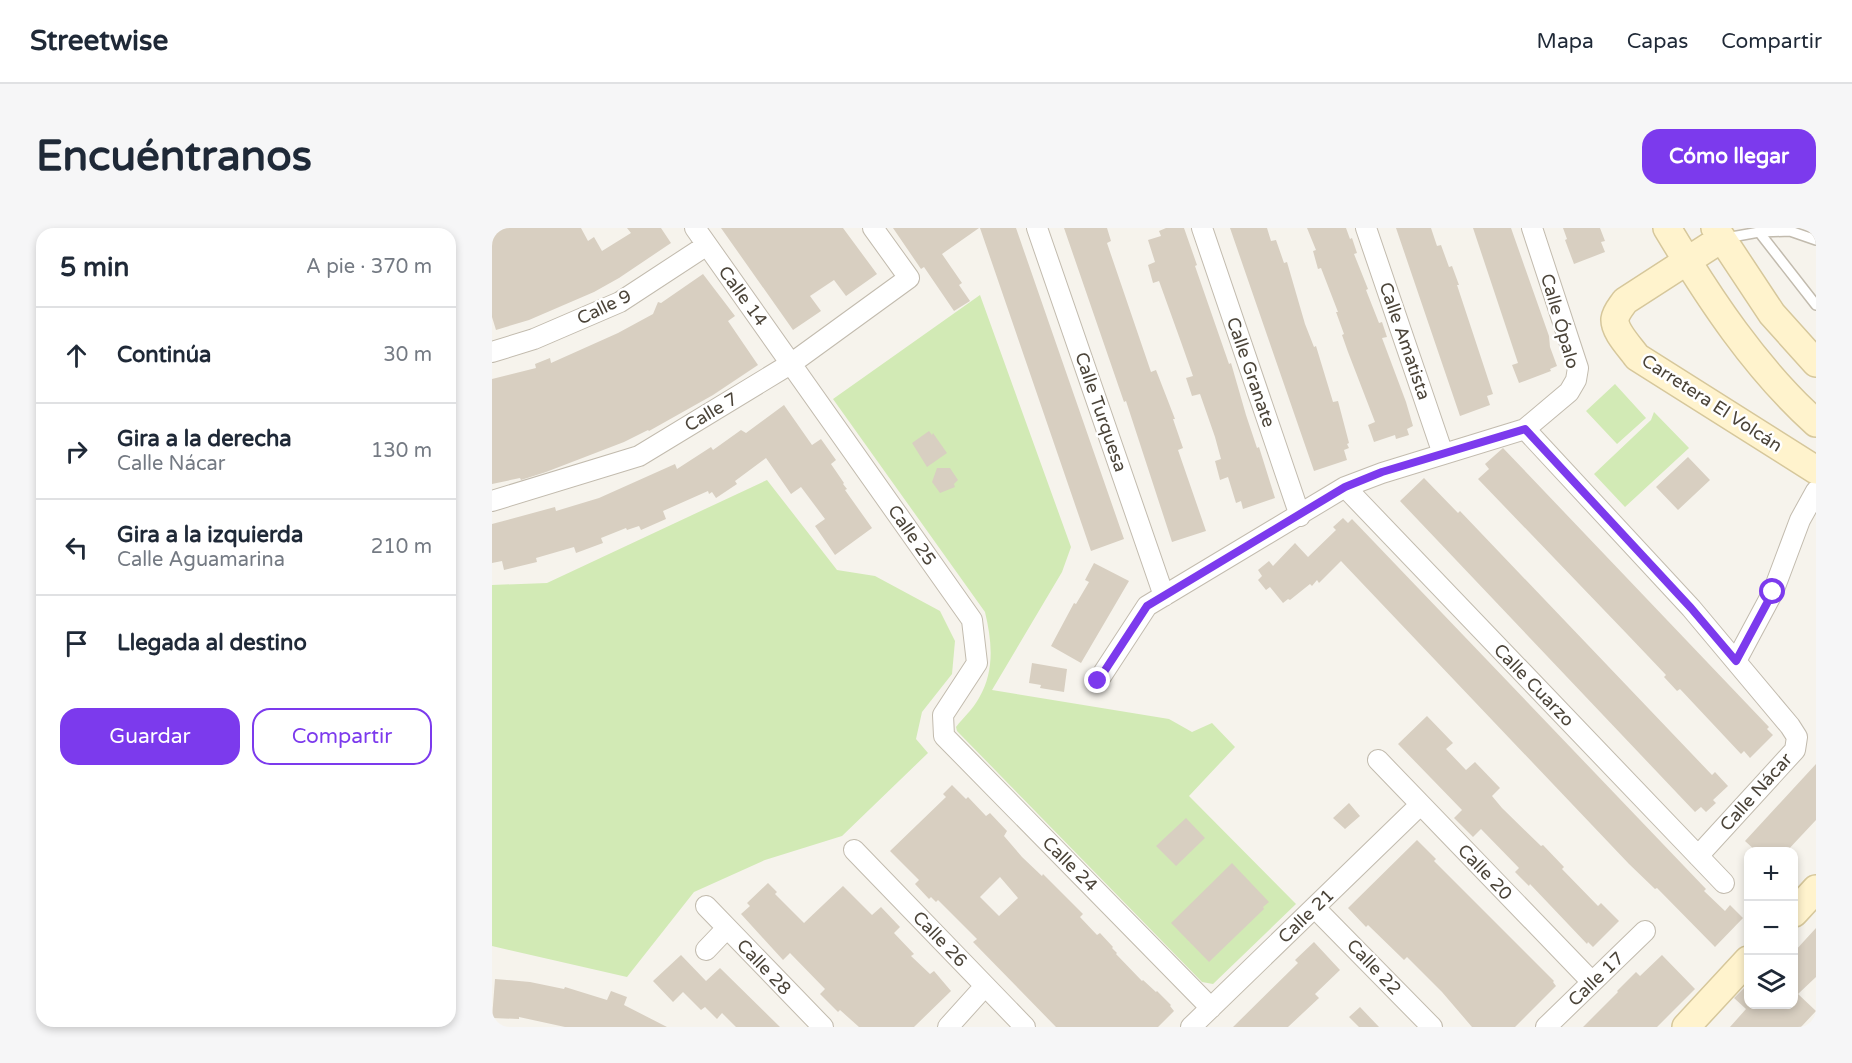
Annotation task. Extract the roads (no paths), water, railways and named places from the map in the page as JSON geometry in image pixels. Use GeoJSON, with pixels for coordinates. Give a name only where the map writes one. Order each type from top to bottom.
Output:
{"type":"FeatureCollection","features":[{"type":"Feature","properties":{"kind":"street","name":"Calle 14"},"geometry":{"type":"LineString","coordinates":[[695,228],[792,363]]}},
{"type":"Feature","properties":{"kind":"street","name":"Calle 7"},"geometry":{"type":"LineString","coordinates":[[492,501],[639,456],[792,363],[909,278],[873,228]]}},
{"type":"Feature","properties":{"kind":"street","name":"Calle Turquesa"},"geometry":{"type":"LineString","coordinates":[[1037,228],[1164,596]]}},
{"type":"Feature","properties":{"kind":"street","name":"Calle Granate"},"geometry":{"type":"LineString","coordinates":[[1202,228],[1300,516]]}},
{"type":"Feature","properties":{"kind":"street","name":"Calle Amatista"},"geometry":{"type":"LineString","coordinates":[[1366,228],[1443,454]]}},
{"type":"Feature","properties":{"kind":"street","name":"Calle Ópalo"},"geometry":{"type":"LineString","coordinates":[[1525,429],[1569,392],[1576,380],[1578,368],[1532,228]]}},
{"type":"Feature","properties":{"kind":"street"},"geometry":{"type":"LineString","coordinates":[[1667,228],[1742,342],[1797,406],[1816,423]]}},
{"type":"Feature","properties":{"kind":"street"},"geometry":{"type":"LineString","coordinates":[[1718,233],[1772,314],[1816,363]]}},
{"type":"Feature","properties":{"kind":"street","name":"Carretera El Volcán"},"geometry":{"type":"LineString","coordinates":[[1718,233],[1686,260],[1624,302],[1616,315],[1615,322],[1637,357],[1816,470]]}},
{"type":"Feature","properties":{"kind":"street","name":"Calle 9"},"geometry":{"type":"LineString","coordinates":[[492,352],[534,339],[620,302],[707,245]]}},
{"type":"Feature","properties":{"kind":"street","name":"Calle 25"},"geometry":{"type":"LineString","coordinates":[[792,363],[972,620],[977,663],[943,715]]}},
{"type":"Feature","properties":{"kind":"street"},"geometry":{"type":"LineString","coordinates":[[1098,681],[1147,606],[1345,487],[1382,472],[1525,429]]}},
{"type":"Feature","properties":{"kind":"street","name":"Calle Nácar"},"geometry":{"type":"LineString","coordinates":[[1525,429],[1691,608],[1797,737],[1795,750],[1698,856]]}},
{"type":"Feature","properties":{"kind":"street","name":"Calle Cuarzo"},"geometry":{"type":"LineString","coordinates":[[1345,487],[1724,883]]}},
{"type":"Feature","properties":{"kind":"street"},"geometry":{"type":"LineString","coordinates":[[1736,661],[1773,592],[1800,520],[1816,491]]}},
{"type":"Feature","properties":{"kind":"street","name":"Calle 24"},"geometry":{"type":"LineString","coordinates":[[943,715],[944,736],[1211,1008]]}},
{"type":"Feature","properties":{"kind":"street","name":"Calle 20"},"geometry":{"type":"LineString","coordinates":[[1378,760],[1592,982]]}},
{"type":"Feature","properties":{"kind":"street","name":"Calle 21"},"geometry":{"type":"LineString","coordinates":[[1191,1027],[1420,805]]}},
{"type":"Feature","properties":{"kind":"street","name":"Calle 26"},"geometry":{"type":"LineString","coordinates":[[854,850],[1025,1027]]}},
{"type":"Feature","properties":{"kind":"street"},"geometry":{"type":"LineString","coordinates":[[1798,909],[1816,889]]}},
{"type":"Feature","properties":{"kind":"street","name":"Calle 28"},"geometry":{"type":"LineString","coordinates":[[706,906],[823,1027]]}},
{"type":"Feature","properties":{"kind":"street","name":"Calle 22"},"geometry":{"type":"LineString","coordinates":[[1316,908],[1429,1026]]}},
{"type":"Feature","properties":{"kind":"street"},"geometry":{"type":"LineString","coordinates":[[706,950],[727,928]]}},
{"type":"Feature","properties":{"kind":"street","name":"Calle 17"},"geometry":{"type":"LineString","coordinates":[[1546,1027],[1645,931]]}},
{"type":"Feature","properties":{"kind":"street"},"geometry":{"type":"LineString","coordinates":[[1686,1027],[1744,965]]}},
{"type":"Feature","properties":{"kind":"street"},"geometry":{"type":"LineString","coordinates":[[948,1027],[985,986]]}},
{"type":"Feature","properties":{"kind":"lane"},"geometry":{"type":"LineString","coordinates":[[1718,233],[1759,232],[1776,229],[1816,240]]}},
{"type":"Feature","properties":{"kind":"lane"},"geometry":{"type":"LineString","coordinates":[[1759,232],[1816,305]]}}]}
